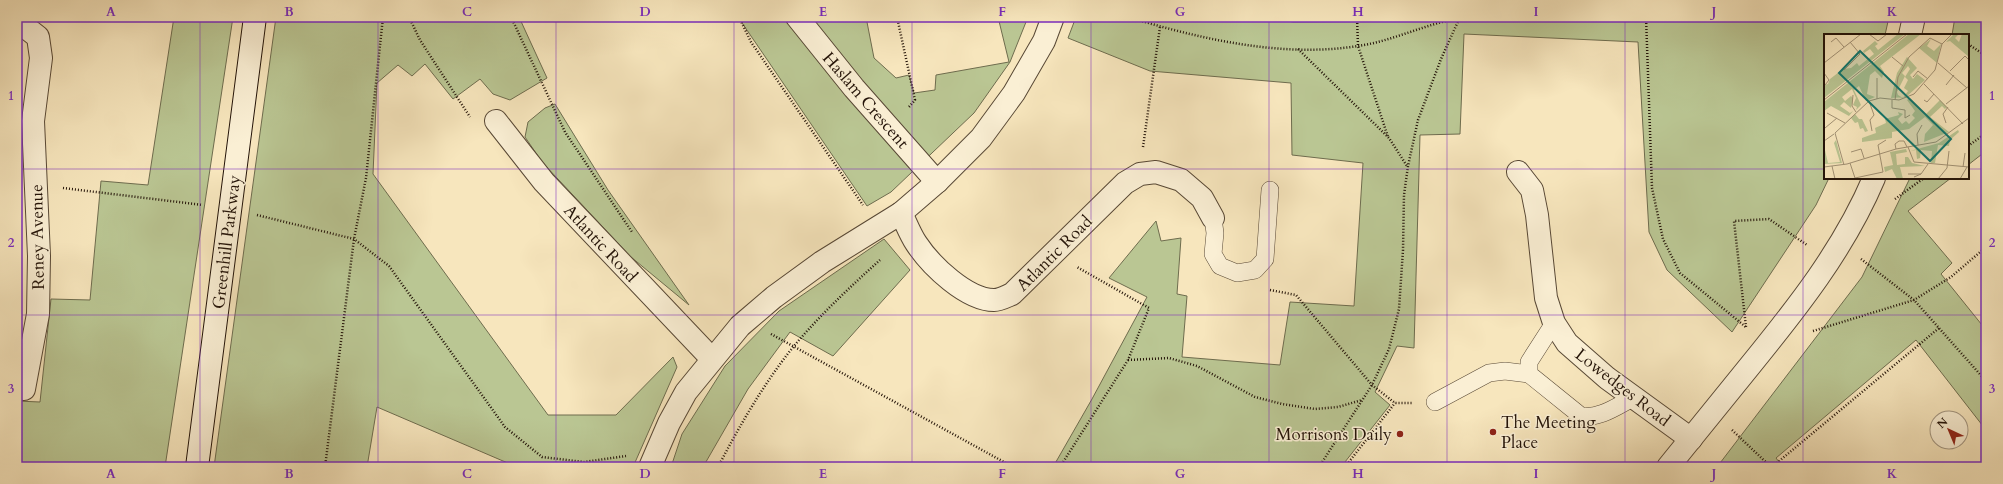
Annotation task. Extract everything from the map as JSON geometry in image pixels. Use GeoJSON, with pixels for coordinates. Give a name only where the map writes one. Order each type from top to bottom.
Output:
{"type":"FeatureCollection","features":[{"type":"Feature","properties":{"kind":"street","name":"Greenhill Parkway"},"geometry":{"type":"LineString","coordinates":[[197,467],[255,17]]}},
{"type":"Feature","properties":{"kind":"street","name":"Haslam Crescent"},"geometry":{"type":"LineString","coordinates":[[797,17],[854,88],[938,182]]}},
{"type":"Feature","properties":{"kind":"street"},"geometry":{"type":"LineString","coordinates":[[654,459],[669,423],[686,392],[712,359],[746,321],[822,262],[878,227],[906,223],[938,182],[980,138],[1014,94],[1044,41],[1054,17]]}},
{"type":"Feature","properties":{"kind":"street"},"geometry":{"type":"LineString","coordinates":[[1910,34],[1914,17]]}},
{"type":"Feature","properties":{"kind":"street","name":"Reney Avenue"},"geometry":{"type":"LineString","coordinates":[[17,26],[24,26],[38,37],[41,58],[33,121],[39,256],[38,314],[24,390]]}},
{"type":"Feature","properties":{"kind":"street","name":"Atlantic Road"},"geometry":{"type":"LineString","coordinates":[[496,121],[544,182],[712,359]]}},
{"type":"Feature","properties":{"kind":"street"},"geometry":{"type":"LineString","coordinates":[[1140,174],[1156,172],[1181,180],[1202,198],[1213,218]]}},
{"type":"Feature","properties":{"kind":"street","name":"Lowedges Road"},"geometry":{"type":"LineString","coordinates":[[1518,172],[1532,190],[1537,215],[1546,298],[1554,323],[1567,343],[1607,378],[1691,439]]}},
{"type":"Feature","properties":{"kind":"street","name":"Atlantic Road"},"geometry":{"type":"LineString","coordinates":[[906,223],[917,244],[932,263],[958,286],[980,298],[996,300],[1012,294],[1125,183],[1140,174]]}},
{"type":"Feature","properties":{"kind":"street"},"geometry":{"type":"LineString","coordinates":[[1668,467],[1767,345],[1836,252],[1862,207],[1874,179]]}},
{"type":"Feature","properties":{"kind":"lane"},"geometry":{"type":"LineString","coordinates":[[1213,218],[1215,233],[1213,254],[1220,266],[1237,273],[1255,270],[1265,259],[1270,190]]}},
{"type":"Feature","properties":{"kind":"lane"},"geometry":{"type":"LineString","coordinates":[[1529,374],[1529,362],[1554,323]]}},
{"type":"Feature","properties":{"kind":"lane"},"geometry":{"type":"LineString","coordinates":[[1435,402],[1489,373],[1504,371],[1529,374],[1581,416],[1589,417],[1603,414],[1633,398]]}},
{"type":"Feature","properties":{"kind":"path"},"geometry":{"type":"LineString","coordinates":[[325,467],[354,240],[366,178],[384,17]]}},
{"type":"Feature","properties":{"kind":"path"},"geometry":{"type":"LineString","coordinates":[[409,17],[420,40],[478,130],[496,121]]}},
{"type":"Feature","properties":{"kind":"path"},"geometry":{"type":"LineString","coordinates":[[511,17],[565,132],[634,235]]}},
{"type":"Feature","properties":{"kind":"path"},"geometry":{"type":"LineString","coordinates":[[739,17],[751,42],[878,227]]}},
{"type":"Feature","properties":{"kind":"path"},"geometry":{"type":"LineString","coordinates":[[891,130],[915,100],[897,17]]}},
{"type":"Feature","properties":{"kind":"path"},"geometry":{"type":"LineString","coordinates":[[1128,17],[1160,27],[1236,44],[1298,50],[1358,46],[1466,17]]}},
{"type":"Feature","properties":{"kind":"path"},"geometry":{"type":"LineString","coordinates":[[1357,17],[1358,46],[1389,138]]}},
{"type":"Feature","properties":{"kind":"path"},"geometry":{"type":"LineString","coordinates":[[1646,17],[1652,188],[1663,239],[1680,273],[1767,345]]}},
{"type":"Feature","properties":{"kind":"path"},"geometry":{"type":"LineString","coordinates":[[1319,467],[1372,385],[1389,349],[1399,310],[1403,250],[1404,195],[1408,166],[1418,120],[1440,59],[1459,18]]}},
{"type":"Feature","properties":{"kind":"path"},"geometry":{"type":"LineString","coordinates":[[1140,174],[1160,27]]}},
{"type":"Feature","properties":{"kind":"path"},"geometry":{"type":"LineString","coordinates":[[1969,45],[1986,56]]}},
{"type":"Feature","properties":{"kind":"path"},"geometry":{"type":"LineString","coordinates":[[1298,50],[1389,138],[1408,166]]}},
{"type":"Feature","properties":{"kind":"path"},"geometry":{"type":"LineString","coordinates":[[1969,145],[1986,133]]}},
{"type":"Feature","properties":{"kind":"path"},"geometry":{"type":"LineString","coordinates":[[37,185],[231,208],[354,240],[389,266],[505,427],[542,457],[584,462],[654,459]]}},
{"type":"Feature","properties":{"kind":"path"},"geometry":{"type":"LineString","coordinates":[[1746,328],[1734,221],[1769,219],[1836,252],[1914,300],[1986,381]]}},
{"type":"Feature","properties":{"kind":"path"},"geometry":{"type":"LineString","coordinates":[[718,467],[749,409],[794,346],[846,291],[906,223]]}},
{"type":"Feature","properties":{"kind":"path"},"geometry":{"type":"LineString","coordinates":[[1811,332],[1914,300],[1951,277],[1986,247]]}},
{"type":"Feature","properties":{"kind":"path"},"geometry":{"type":"LineString","coordinates":[[1053,254],[1149,308],[1128,360],[1060,467]]}},
{"type":"Feature","properties":{"kind":"path"},"geometry":{"type":"LineString","coordinates":[[1255,270],[1268,289],[1296,295],[1372,385],[1395,403],[1435,402]]}},
{"type":"Feature","properties":{"kind":"path"},"geometry":{"type":"LineString","coordinates":[[746,321],[1013,467]]}},
{"type":"Feature","properties":{"kind":"path"},"geometry":{"type":"LineString","coordinates":[[1713,411],[1771,467],[1939,328]]}},
{"type":"Feature","properties":{"kind":"path"},"geometry":{"type":"LineString","coordinates":[[1128,360],[1169,358],[1197,366],[1255,397],[1282,404],[1315,409],[1338,407],[1362,400]]}},
{"type":"Feature","properties":{"kind":"path"},"geometry":{"type":"LineString","coordinates":[[1345,467],[1395,403]]}},
{"type":"Feature","properties":{"kind":"green space"},"geometry":{"type":"Polygon","coordinates":[[[174,17],[233,17],[165,467],[17,467],[17,401],[40,402],[51,299],[90,300],[101,181],[148,185],[174,17]]]}},
{"type":"Feature","properties":{"kind":"green space"},"geometry":{"type":"Polygon","coordinates":[[[276,17],[519,17],[547,78],[510,100],[493,94],[480,79],[453,99],[425,64],[412,76],[398,65],[377,83],[373,174],[548,415],[616,415],[673,357],[677,367],[633,467],[517,467],[377,407],[367,467],[214,467],[276,17]]]}},
{"type":"Feature","properties":{"kind":"green space"},"geometry":{"type":"Polygon","coordinates":[[[738,17],[866,17],[874,58],[896,78],[909,75],[914,93],[935,90],[936,75],[1009,62],[998,17],[1028,17],[1010,62],[974,113],[891,192],[867,206],[738,17]]]}},
{"type":"Feature","properties":{"kind":"green space"},"geometry":{"type":"Polygon","coordinates":[[[1076,17],[1262,17],[1293,22],[1447,21],[1448,17],[1889,17],[1885,34],[1824,34],[1824,179],[1829,179],[1816,205],[1732,332],[1667,270],[1649,232],[1638,42],[1464,34],[1460,134],[1420,135],[1414,348],[1397,346],[1375,392],[1390,405],[1341,467],[1053,467],[1092,399],[1147,297],[1109,278],[1156,221],[1161,241],[1181,238],[1177,294],[1187,296],[1182,357],[1280,365],[1290,302],[1354,306],[1363,163],[1292,155],[1291,83],[1150,71],[1068,38],[1076,17]]]}},
{"type":"Feature","properties":{"kind":"green space"},"geometry":{"type":"Polygon","coordinates":[[[1955,17],[1986,17],[1986,151],[1969,164],[1969,34],[1952,34],[1955,17]]]}},
{"type":"Feature","properties":{"kind":"green space"},"geometry":{"type":"Polygon","coordinates":[[[555,104],[608,190],[689,305],[631,257],[542,162],[525,137],[528,122],[545,108],[555,104]]]}},
{"type":"Feature","properties":{"kind":"green space"},"geometry":{"type":"Polygon","coordinates":[[[1910,179],[1950,179],[1908,211],[1952,263],[1941,274],[1986,330],[1986,430],[1916,340],[1776,458],[1783,467],[1717,467],[1862,277],[1910,179]]]}},
{"type":"Feature","properties":{"kind":"green space"},"geometry":{"type":"Polygon","coordinates":[[[884,239],[910,270],[833,356],[790,332],[748,389],[703,467],[671,467],[682,434],[725,366],[779,311],[884,239]]]}},
{"type":"Feature","properties":{"kind":"place","name":"The Meeting Place"},"geometry":{"type":"Point","coordinates":[1493,432]}},
{"type":"Feature","properties":{"kind":"place","name":"Morrisons Daily"},"geometry":{"type":"Point","coordinates":[1400,434]}}]}
